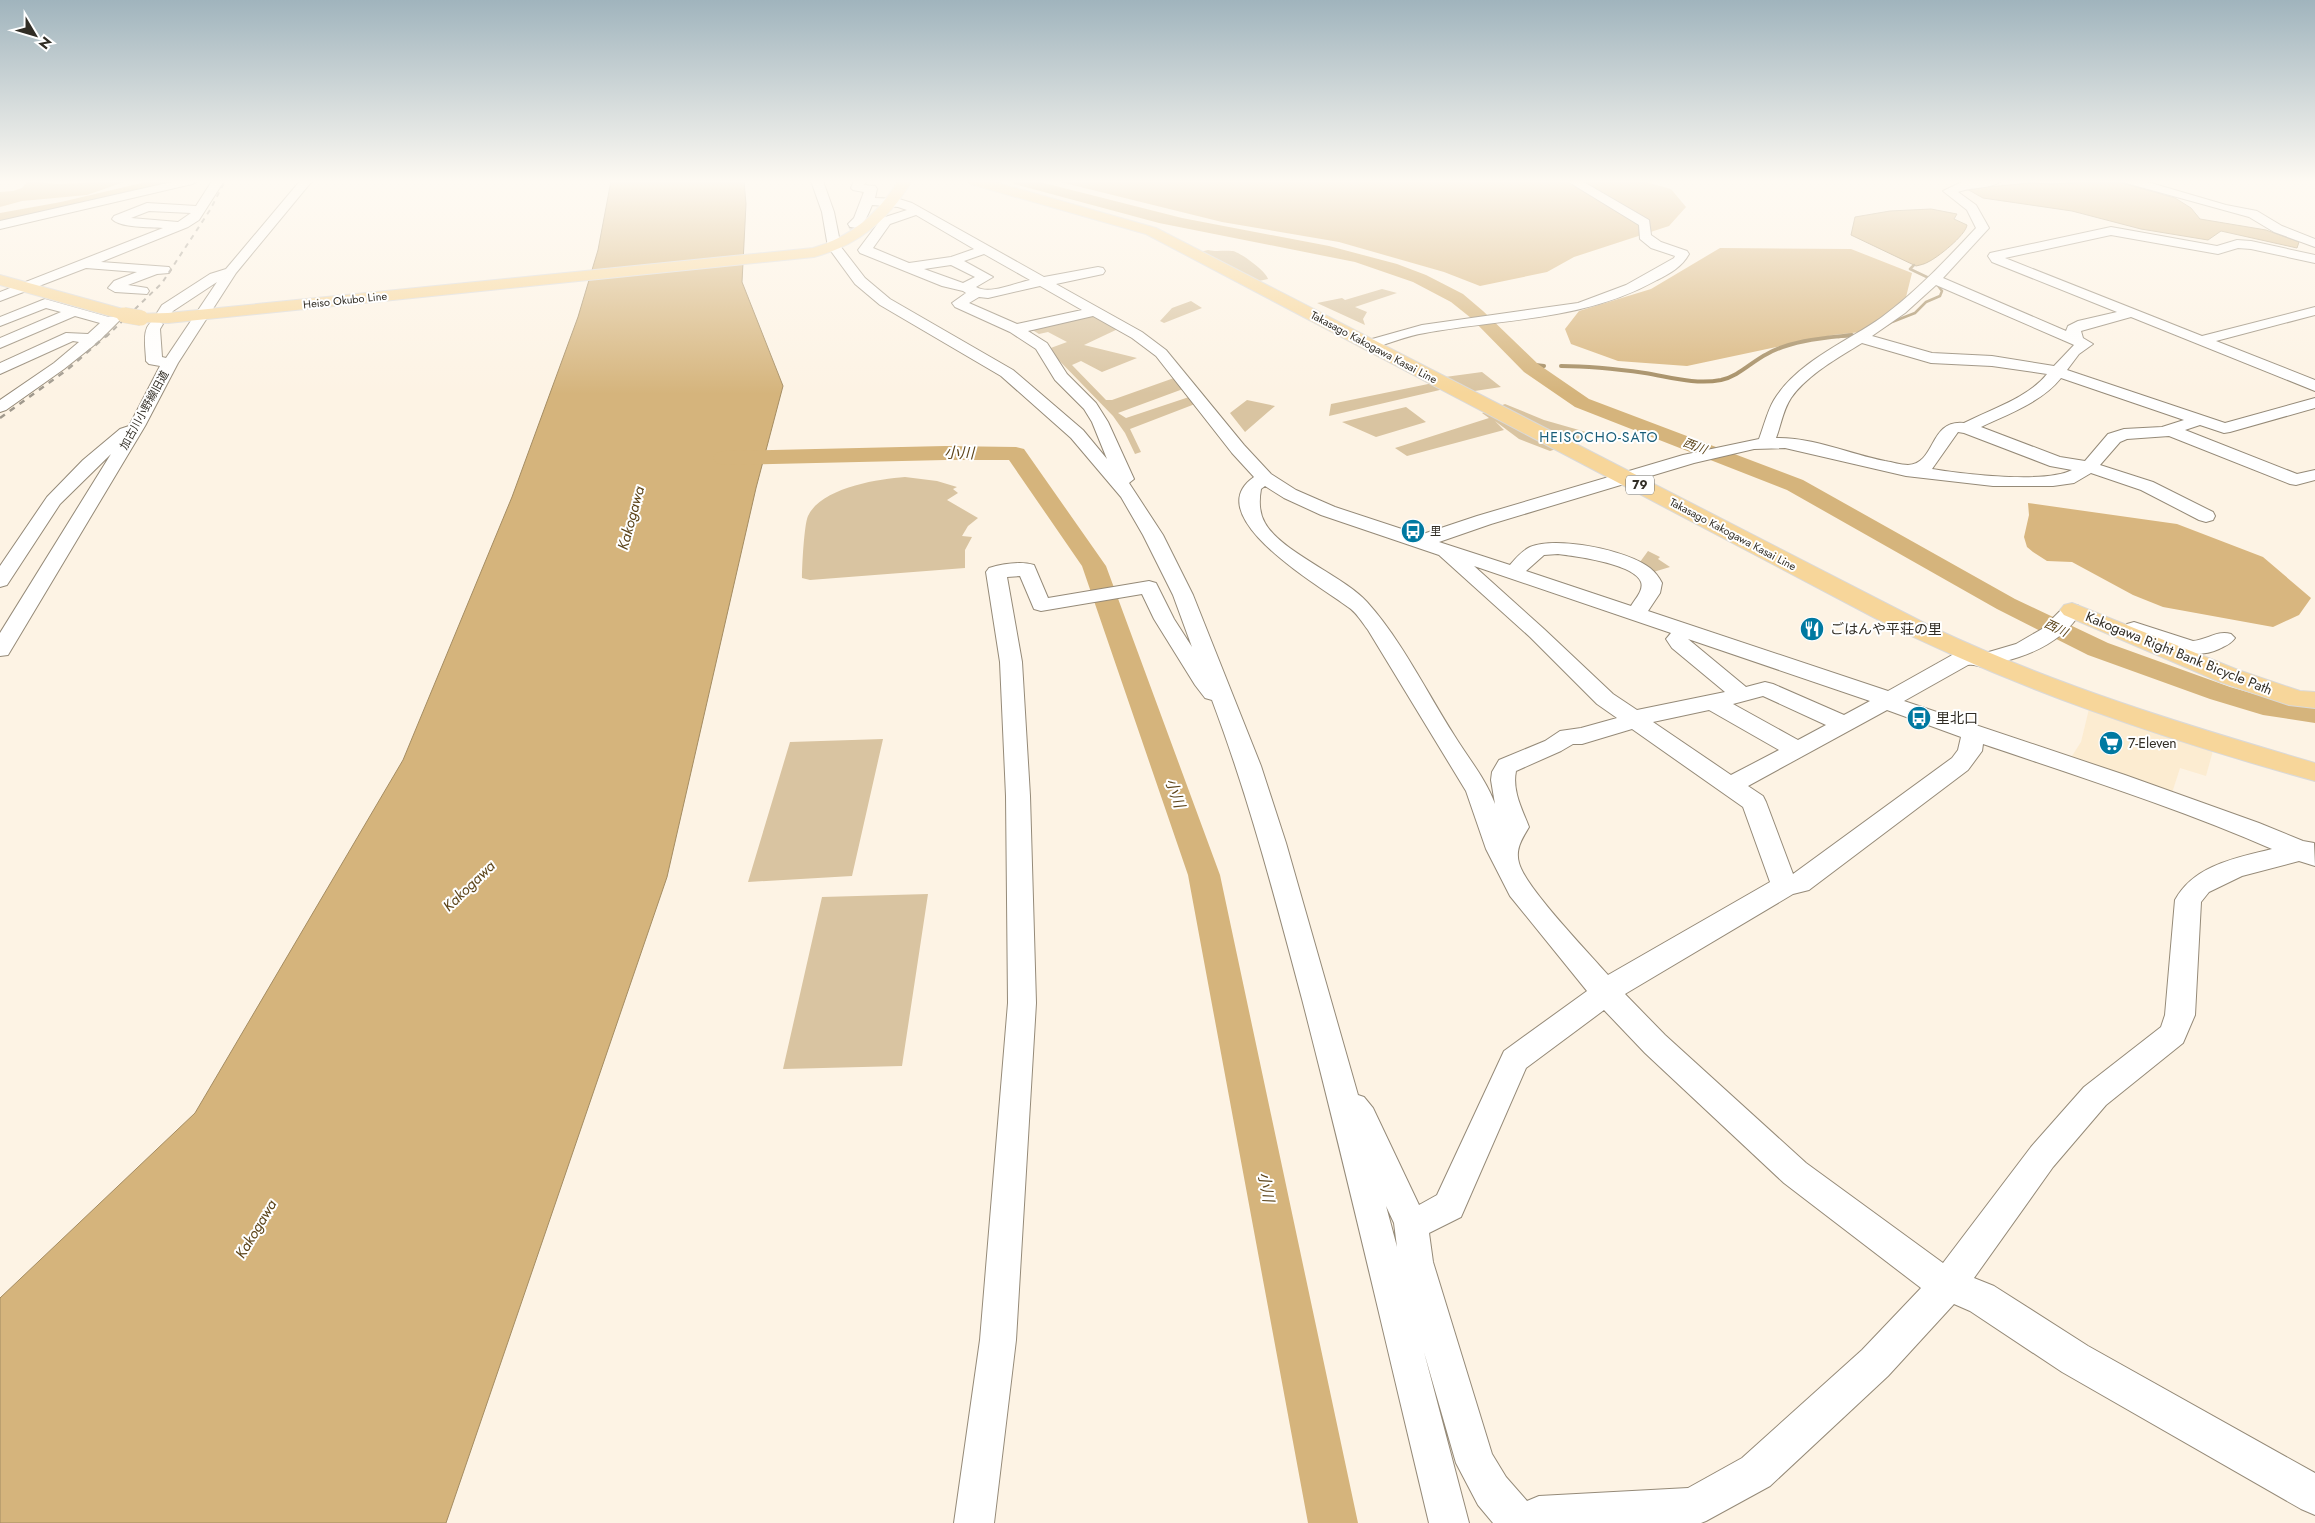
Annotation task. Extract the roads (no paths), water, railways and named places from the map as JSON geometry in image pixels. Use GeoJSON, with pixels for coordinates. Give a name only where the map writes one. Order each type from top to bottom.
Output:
{"type":"FeatureCollection","features":[{"type":"Feature","properties":{"kind":"main road","name":"Heiso Okubo Line"},"geometry":{"type":"LineString","coordinates":[[0,280],[12,293],[118,317],[168,318],[786,256],[809,252]]}},
{"type":"Feature","properties":{"kind":"main road","name":"Takasago Kakogawa Kasai Line"},"geometry":{"type":"LineString","coordinates":[[1192,252],[1892,617],[1979,659],[2113,710],[2315,772]]}},
{"type":"Feature","properties":{"kind":"main road","name":"Kakogawa Right Bank Bicycle Path"},"geometry":{"type":"LineString","coordinates":[[2071,612],[2132,626],[2229,676],[2298,699],[2315,700]]}},
{"type":"Feature","properties":{"kind":"street"},"geometry":{"type":"LineString","coordinates":[[12,293],[114,252]]}},
{"type":"Feature","properties":{"kind":"street","name":"加古川小野線旧道"},"geometry":{"type":"LineString","coordinates":[[0,650],[137,426],[170,363],[210,314],[231,271],[247,252]]}},
{"type":"Feature","properties":{"kind":"street"},"geometry":{"type":"LineString","coordinates":[[835,252],[860,281],[885,302],[985,359],[1029,390],[1077,434],[1129,495],[1153,535],[1183,595],[1249,766],[1273,843],[1342,1094],[1449,1523]]}},
{"type":"Feature","properties":{"kind":"street"},"geometry":{"type":"LineString","coordinates":[[910,267],[953,261],[977,252]]}},
{"type":"Feature","properties":{"kind":"street"},"geometry":{"type":"LineString","coordinates":[[990,252],[1137,335],[1161,354],[1212,413],[1238,449],[1265,478],[1290,494],[1328,510],[1888,699],[1899,708],[2311,850]]}},
{"type":"Feature","properties":{"kind":"street"},"geometry":{"type":"LineString","coordinates":[[1370,344],[1422,330],[1579,307],[1615,297],[1674,264],[1681,258],[1682,254],[1679,252]]}},
{"type":"Feature","properties":{"kind":"street"},"geometry":{"type":"LineString","coordinates":[[1766,442],[1776,412],[1787,392],[1811,372],[1905,306],[1935,280],[1959,252]]}},
{"type":"Feature","properties":{"kind":"street"},"geometry":{"type":"LineString","coordinates":[[2013,252],[1995,256],[2131,313],[2315,386]]}},
{"type":"Feature","properties":{"kind":"street"},"geometry":{"type":"LineString","coordinates":[[2284,252],[2315,259]]}},
{"type":"Feature","properties":{"kind":"street"},"geometry":{"type":"LineString","coordinates":[[2299,255],[2304,252]]}},
{"type":"Feature","properties":{"kind":"street"},"geometry":{"type":"LineString","coordinates":[[867,255],[910,267],[947,283],[988,294],[1098,271]]}},
{"type":"Feature","properties":{"kind":"street"},"geometry":{"type":"LineString","coordinates":[[867,255],[882,284],[912,308],[985,350]]}},
{"type":"Feature","properties":{"kind":"street"},"geometry":{"type":"LineString","coordinates":[[953,261],[986,277],[970,290],[959,303],[995,322],[1015,329],[1042,346],[1061,377],[1090,406],[1100,422],[1125,478],[1129,495]]}},
{"type":"Feature","properties":{"kind":"street"},"geometry":{"type":"LineString","coordinates":[[84,264],[160,269]]}},
{"type":"Feature","properties":{"kind":"street"},"geometry":{"type":"LineString","coordinates":[[0,407],[15,389],[59,366],[93,339],[118,317],[160,269]]}},
{"type":"Feature","properties":{"kind":"street"},"geometry":{"type":"LineString","coordinates":[[142,291],[115,288],[119,284],[160,269]]}},
{"type":"Feature","properties":{"kind":"street"},"geometry":{"type":"LineString","coordinates":[[170,363],[154,361],[153,329],[167,308],[215,277],[231,271]]}},
{"type":"Feature","properties":{"kind":"street"},"geometry":{"type":"LineString","coordinates":[[1935,280],[2081,342]]}},
{"type":"Feature","properties":{"kind":"street"},"geometry":{"type":"LineString","coordinates":[[12,293],[74,312],[118,317]]}},
{"type":"Feature","properties":{"kind":"street"},"geometry":{"type":"LineString","coordinates":[[0,322],[45,303]]}},
{"type":"Feature","properties":{"kind":"street"},"geometry":{"type":"LineString","coordinates":[[1015,329],[1095,311]]}},
{"type":"Feature","properties":{"kind":"street"},"geometry":{"type":"LineString","coordinates":[[2202,340],[2315,311]]}},
{"type":"Feature","properties":{"kind":"street"},"geometry":{"type":"LineString","coordinates":[[0,344],[74,312]]}},
{"type":"Feature","properties":{"kind":"street"},"geometry":{"type":"LineString","coordinates":[[1967,428],[2029,397],[2048,385],[2056,371],[2081,342],[2101,331],[2083,324],[2131,313]]}},
{"type":"Feature","properties":{"kind":"street"},"geometry":{"type":"LineString","coordinates":[[0,369],[70,336],[93,339]]}},
{"type":"Feature","properties":{"kind":"street"},"geometry":{"type":"LineString","coordinates":[[1861,338],[1931,358],[1992,361],[2056,371],[2224,428],[2315,403]]}},
{"type":"Feature","properties":{"kind":"street"},"geometry":{"type":"LineString","coordinates":[[1422,541],[1689,459],[1766,442],[1809,447],[1906,471],[1970,480],[2030,482],[2068,479],[2089,467],[2114,438],[2124,434],[2168,430],[2200,420]]}},
{"type":"Feature","properties":{"kind":"street"},"geometry":{"type":"LineString","coordinates":[[0,581],[53,501],[88,464],[137,426]]}},
{"type":"Feature","properties":{"kind":"street"},"geometry":{"type":"LineString","coordinates":[[1906,471],[1927,465],[1951,429],[1956,427],[1967,428],[2056,462],[2089,467],[2147,486],[2206,516]]}},
{"type":"Feature","properties":{"kind":"street"},"geometry":{"type":"LineString","coordinates":[[2168,430],[2221,449],[2296,480],[2315,475]]}},
{"type":"Feature","properties":{"kind":"street"},"geometry":{"type":"LineString","coordinates":[[1265,478],[1252,487],[1251,509],[1256,525],[1274,544],[1358,604],[1377,628],[1458,761],[1478,790],[1499,849],[1519,889],[1605,992],[1656,1044],[1795,1173],[1923,1270],[1948,1285],[1982,1298],[2075,1359],[2315,1495]]}},
{"type":"Feature","properties":{"kind":"street"},"geometry":{"type":"LineString","coordinates":[[1444,549],[1451,558],[1537,633],[1574,672],[1631,719],[1754,802],[1779,875],[1787,885]]}},
{"type":"Feature","properties":{"kind":"street"},"geometry":{"type":"LineString","coordinates":[[1514,572],[1527,557],[1538,550],[1546,549],[1592,554],[1625,563],[1648,576],[1652,583],[1650,593],[1636,613]]}},
{"type":"Feature","properties":{"kind":"street"},"geometry":{"type":"LineString","coordinates":[[974,1523],[998,1340],[1022,1003],[1018,796],[1011,662],[996,572],[1027,569],[1041,605],[1149,587],[1164,619],[1206,686],[1224,704]]}},
{"type":"Feature","properties":{"kind":"street"},"geometry":{"type":"LineString","coordinates":[[1731,785],[1962,659],[1979,659],[2020,652],[2049,634],[2071,612]]}},
{"type":"Feature","properties":{"kind":"street"},"geometry":{"type":"LineString","coordinates":[[2132,626],[2191,648],[2205,647],[2224,638]]}},
{"type":"Feature","properties":{"kind":"street"},"geometry":{"type":"LineString","coordinates":[[1685,630],[1678,636],[1677,639],[1680,643],[1742,695]]}},
{"type":"Feature","properties":{"kind":"street"},"geometry":{"type":"LineString","coordinates":[[1506,861],[1506,843],[1516,827],[1502,783],[1504,770],[1507,766],[1553,746],[1568,736],[1582,736],[1628,722],[1631,719],[1765,689],[1845,724]]}},
{"type":"Feature","properties":{"kind":"street"},"geometry":{"type":"LineString","coordinates":[[1712,702],[1798,750]]}},
{"type":"Feature","properties":{"kind":"street"},"geometry":{"type":"LineString","coordinates":[[1411,1223],[1425,1219],[1449,1206],[1515,1060],[1605,992],[1664,954],[1787,885],[1800,883],[1829,863],[1960,764],[1970,751],[1973,732]]}},
{"type":"Feature","properties":{"kind":"street"},"geometry":{"type":"LineString","coordinates":[[1523,1523],[1539,1516],[1692,1507],[1756,1472],[1875,1362],[1948,1285],[2042,1157],[2095,1096],[2173,1034],[2180,1014],[2188,900],[2200,885],[2234,868],[2311,850]]}},
{"type":"Feature","properties":{"kind":"street"},"geometry":{"type":"LineString","coordinates":[[1342,1094],[1362,1118],[1411,1223],[1416,1262],[1475,1463],[1492,1491],[1518,1523]]}},
{"type":"Feature","properties":{"kind":"water","name":"Kakogawa"},"geometry":{"type":"Polygon","coordinates":[[[597,252],[744,252],[742,282],[783,386],[756,488],[667,877],[446,1523],[0,1523],[0,1298],[195,1113],[403,760],[512,497],[578,317],[597,252]]]}},
{"type":"Feature","properties":{"kind":"water"},"geometry":{"type":"Polygon","coordinates":[[[1887,252],[1943,252],[1932,260],[1916,266],[1887,252]]]}},
{"type":"Feature","properties":{"kind":"waterway","name":"西川"},"geometry":{"type":"LineString","coordinates":[[1334,252],[1391,268],[1419,278],[1446,291],[1477,315],[1531,368],[1582,403],[1795,485],[2006,604],[2098,649],[2220,693],[2273,709],[2315,714]]}},
{"type":"Feature","properties":{"kind":"waterway"},"geometry":{"type":"LineString","coordinates":[[1914,265],[1910,269],[1931,279]]}},
{"type":"Feature","properties":{"kind":"waterway"},"geometry":{"type":"LineString","coordinates":[[1872,334],[1892,322],[1915,313],[1926,302],[1940,296],[1942,291],[1936,283]]}},
{"type":"Feature","properties":{"kind":"waterway"},"geometry":{"type":"LineString","coordinates":[[1561,366],[1614,369],[1702,382],[1721,380],[1734,375],[1777,349],[1808,340],[1852,335]]}},
{"type":"Feature","properties":{"kind":"waterway"},"geometry":{"type":"LineString","coordinates":[[1838,337],[1859,335]]}},
{"type":"Feature","properties":{"kind":"waterway"},"geometry":{"type":"LineString","coordinates":[[1527,364],[1544,366]]}},
{"type":"Feature","properties":{"kind":"waterway","name":"小川"},"geometry":{"type":"LineString","coordinates":[[724,458],[945,453],[1016,454],[1094,566],[1204,875],[1333,1523]]}},
{"type":"Feature","properties":{"kind":"railway"},"geometry":{"type":"LineString","coordinates":[[106,337],[162,283],[182,252]]}},
{"type":"Feature","properties":{"kind":"railway"},"geometry":{"type":"LineString","coordinates":[[0,418],[68,369],[107,335]]}},
{"type":"Feature","properties":{"kind":"place","name":"里"},"geometry":{"type":"Point","coordinates":[1413,531]}},
{"type":"Feature","properties":{"kind":"place","name":"ごはんや平荘の里"},"geometry":{"type":"Point","coordinates":[1812,629]}},
{"type":"Feature","properties":{"kind":"place","name":"里北口"},"geometry":{"type":"Point","coordinates":[1919,718]}},
{"type":"Feature","properties":{"kind":"place","name":"7-Eleven"},"geometry":{"type":"Point","coordinates":[2111,743]}},
{"type":"Feature","properties":{"kind":"district","name":"HEISOCHO-SATO"},"geometry":{"type":"Point","coordinates":[1599,437]}}]}
